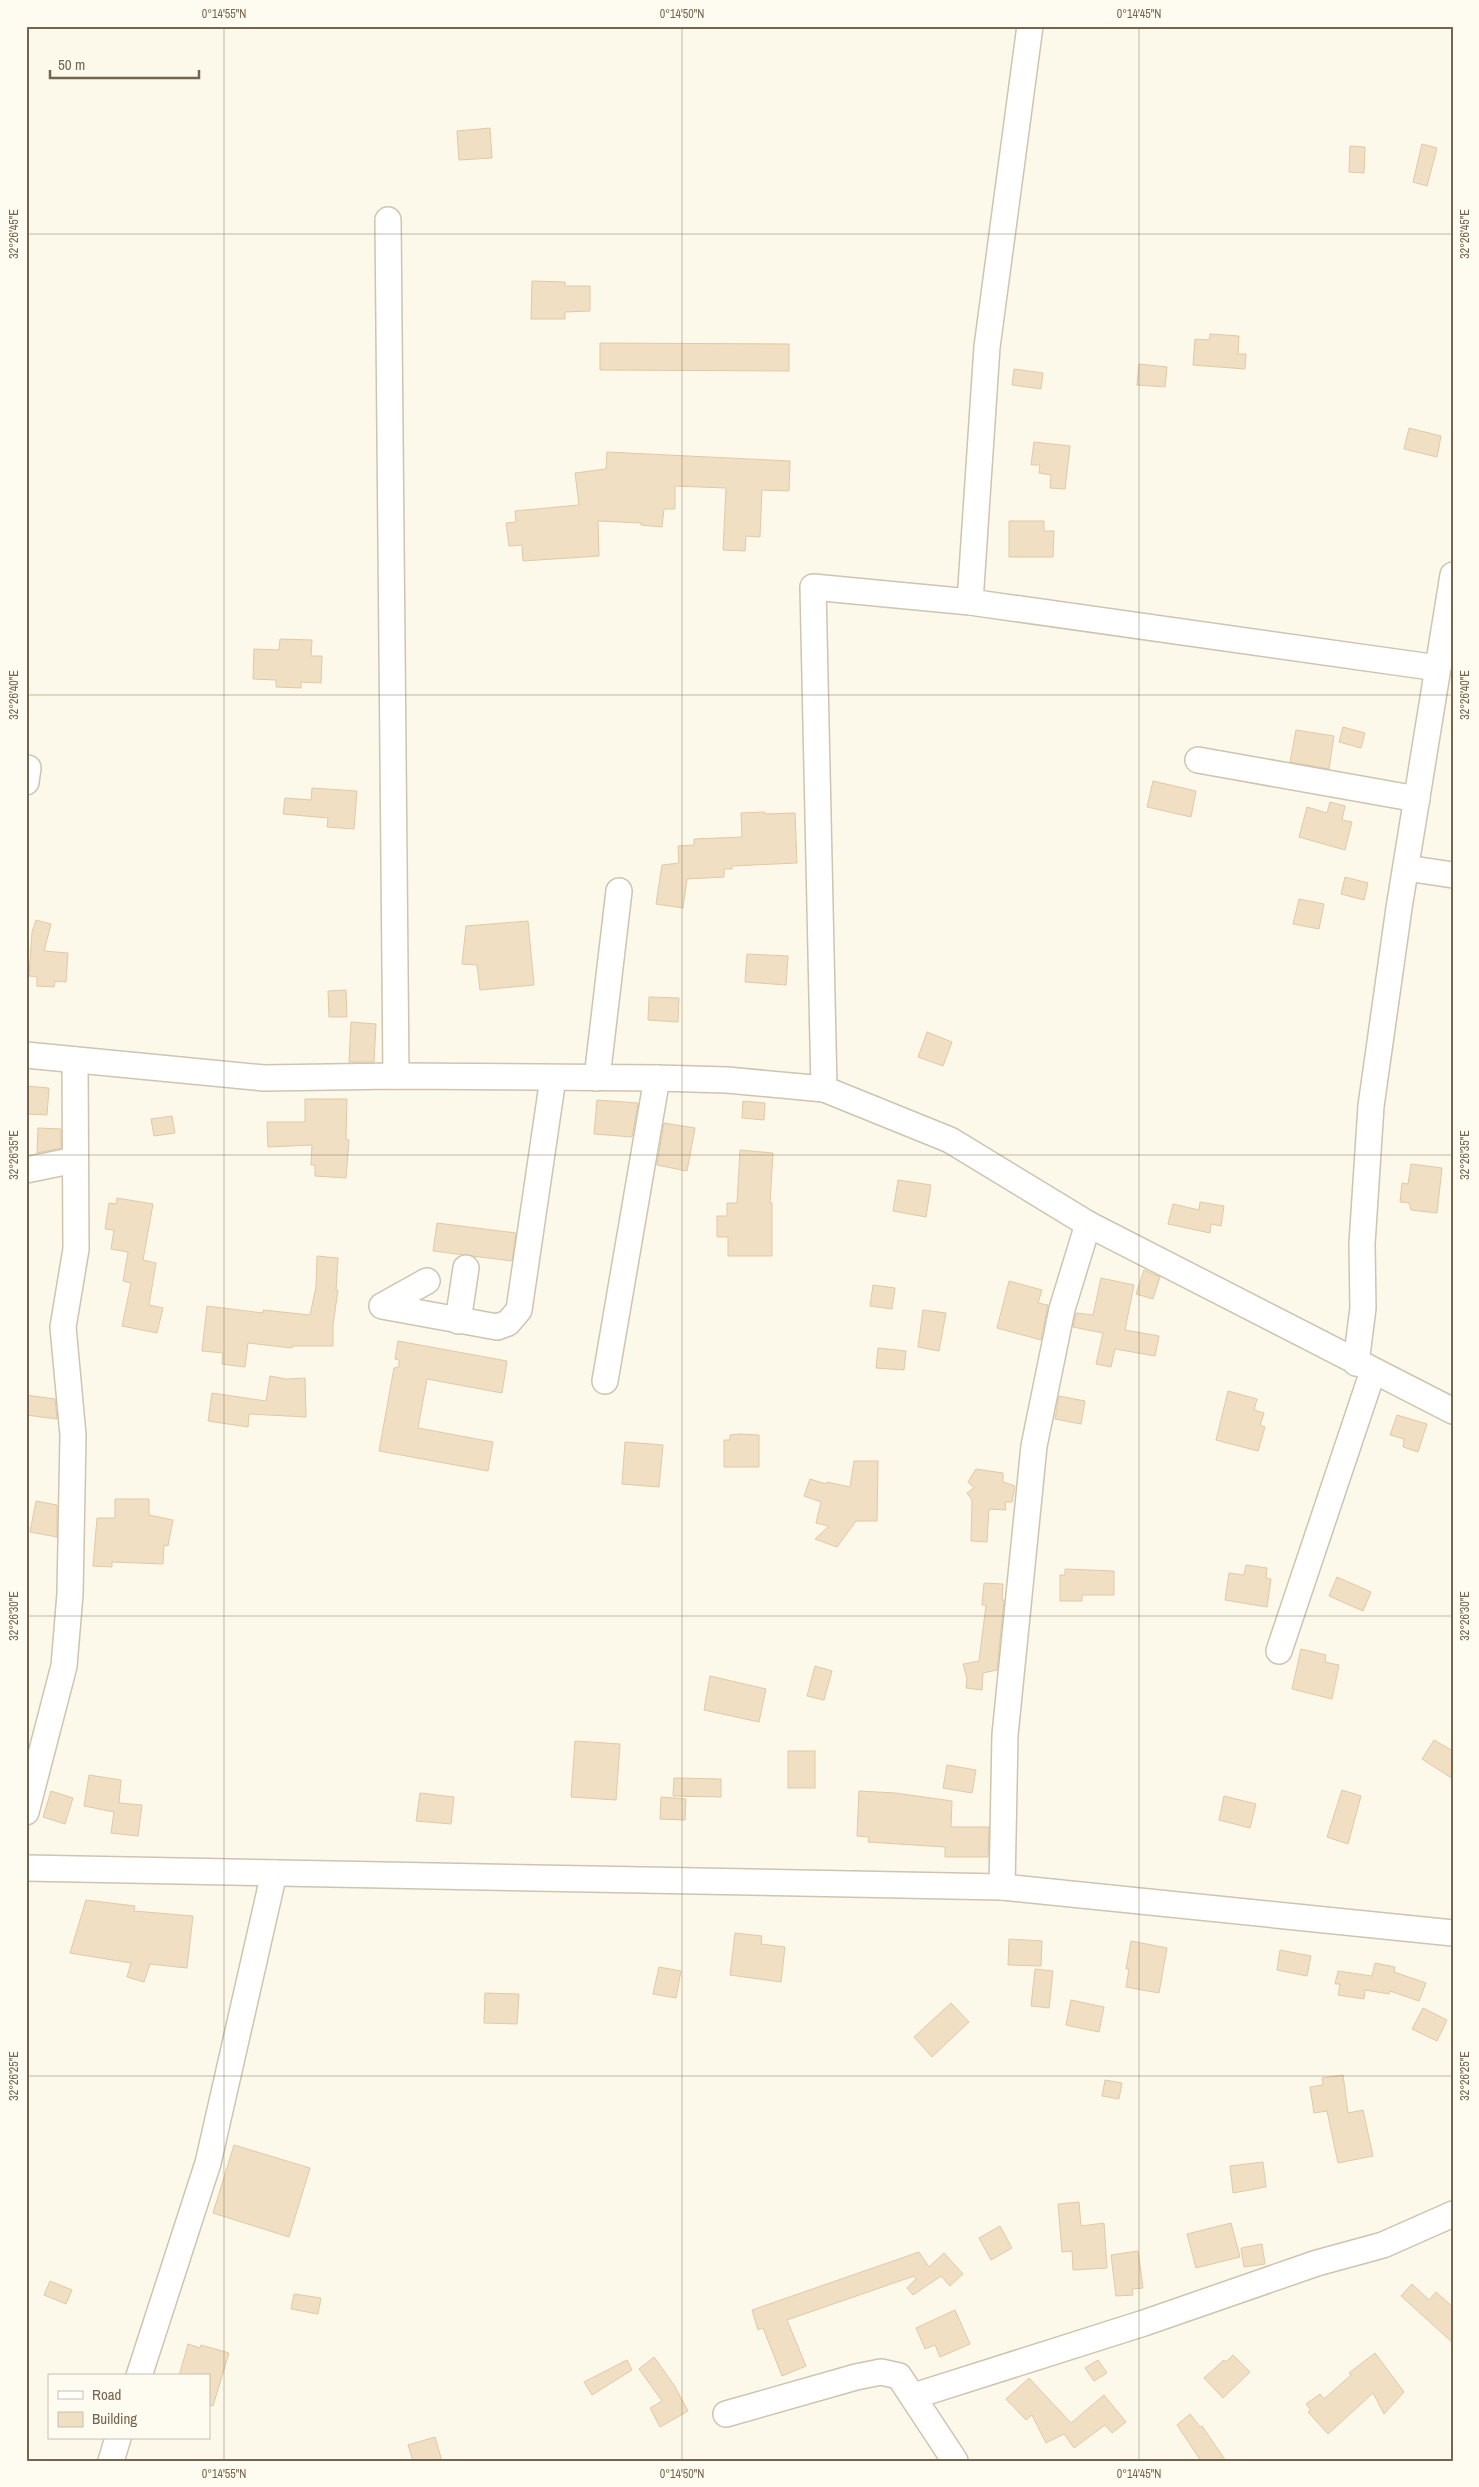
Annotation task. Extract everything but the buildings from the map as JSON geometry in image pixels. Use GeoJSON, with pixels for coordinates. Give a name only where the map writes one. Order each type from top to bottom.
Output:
{"type":"FeatureCollection","features":[{"type":"Feature","properties":{"kind":"street"},"geometry":{"type":"LineString","coordinates":[[970,602],[987,347],[1030,26]]}},
{"type":"Feature","properties":{"kind":"street"},"geometry":{"type":"LineString","coordinates":[[388,220],[396,1076]]}},
{"type":"Feature","properties":{"kind":"street"},"geometry":{"type":"LineString","coordinates":[[1279,1651],[1365,1367],[1362,1244],[1371,1106],[1406,868],[1453,575]]}},
{"type":"Feature","properties":{"kind":"street"},"geometry":{"type":"LineString","coordinates":[[824,1089],[814,587],[970,602],[1438,668]]}},
{"type":"Feature","properties":{"kind":"street"},"geometry":{"type":"LineString","coordinates":[[1198,760],[1417,798]]}},
{"type":"Feature","properties":{"kind":"street"},"geometry":{"type":"LineString","coordinates":[[1406,868],[1453,875]]}},
{"type":"Feature","properties":{"kind":"street"},"geometry":{"type":"LineString","coordinates":[[597,1078],[619,891]]}},
{"type":"Feature","properties":{"kind":"street"},"geometry":{"type":"LineString","coordinates":[[26,1054],[264,1078],[396,1076],[657,1078],[726,1080],[824,1089],[950,1140],[1088,1224],[1453,1411]]}},
{"type":"Feature","properties":{"kind":"street"},"geometry":{"type":"LineString","coordinates":[[26,1812],[64,1666],[70,1594],[73,1435],[63,1327],[76,1250],[75,1060]]}},
{"type":"Feature","properties":{"kind":"street"},"geometry":{"type":"LineString","coordinates":[[427,1281],[382,1306],[497,1327],[508,1323],[519,1310],[553,1078]]}},
{"type":"Feature","properties":{"kind":"street"},"geometry":{"type":"LineString","coordinates":[[605,1381],[657,1078]]}},
{"type":"Feature","properties":{"kind":"street"},"geometry":{"type":"LineString","coordinates":[[26,1170],[75,1160]]}},
{"type":"Feature","properties":{"kind":"street"},"geometry":{"type":"LineString","coordinates":[[1002,1887],[1005,1734],[1034,1446],[1062,1309],[1088,1224]]}},
{"type":"Feature","properties":{"kind":"street"},"geometry":{"type":"LineString","coordinates":[[458,1321],[466,1268]]}},
{"type":"Feature","properties":{"kind":"street"},"geometry":{"type":"LineString","coordinates":[[26,1868],[1002,1887],[1453,1933]]}},
{"type":"Feature","properties":{"kind":"street"},"geometry":{"type":"LineString","coordinates":[[139,2374],[208,2163],[274,1873]]}},
{"type":"Feature","properties":{"kind":"street"},"geometry":{"type":"LineString","coordinates":[[914,2396],[1144,2323],[1317,2263],[1383,2245],[1453,2214]]}},
{"type":"Feature","properties":{"kind":"street"},"geometry":{"type":"LineString","coordinates":[[726,2414],[856,2377],[881,2372],[899,2376],[914,2396],[955,2461]]}},
{"type":"Feature","properties":{"kind":"street"},"geometry":{"type":"LineString","coordinates":[[111,2461],[117,2440]]}}]}
